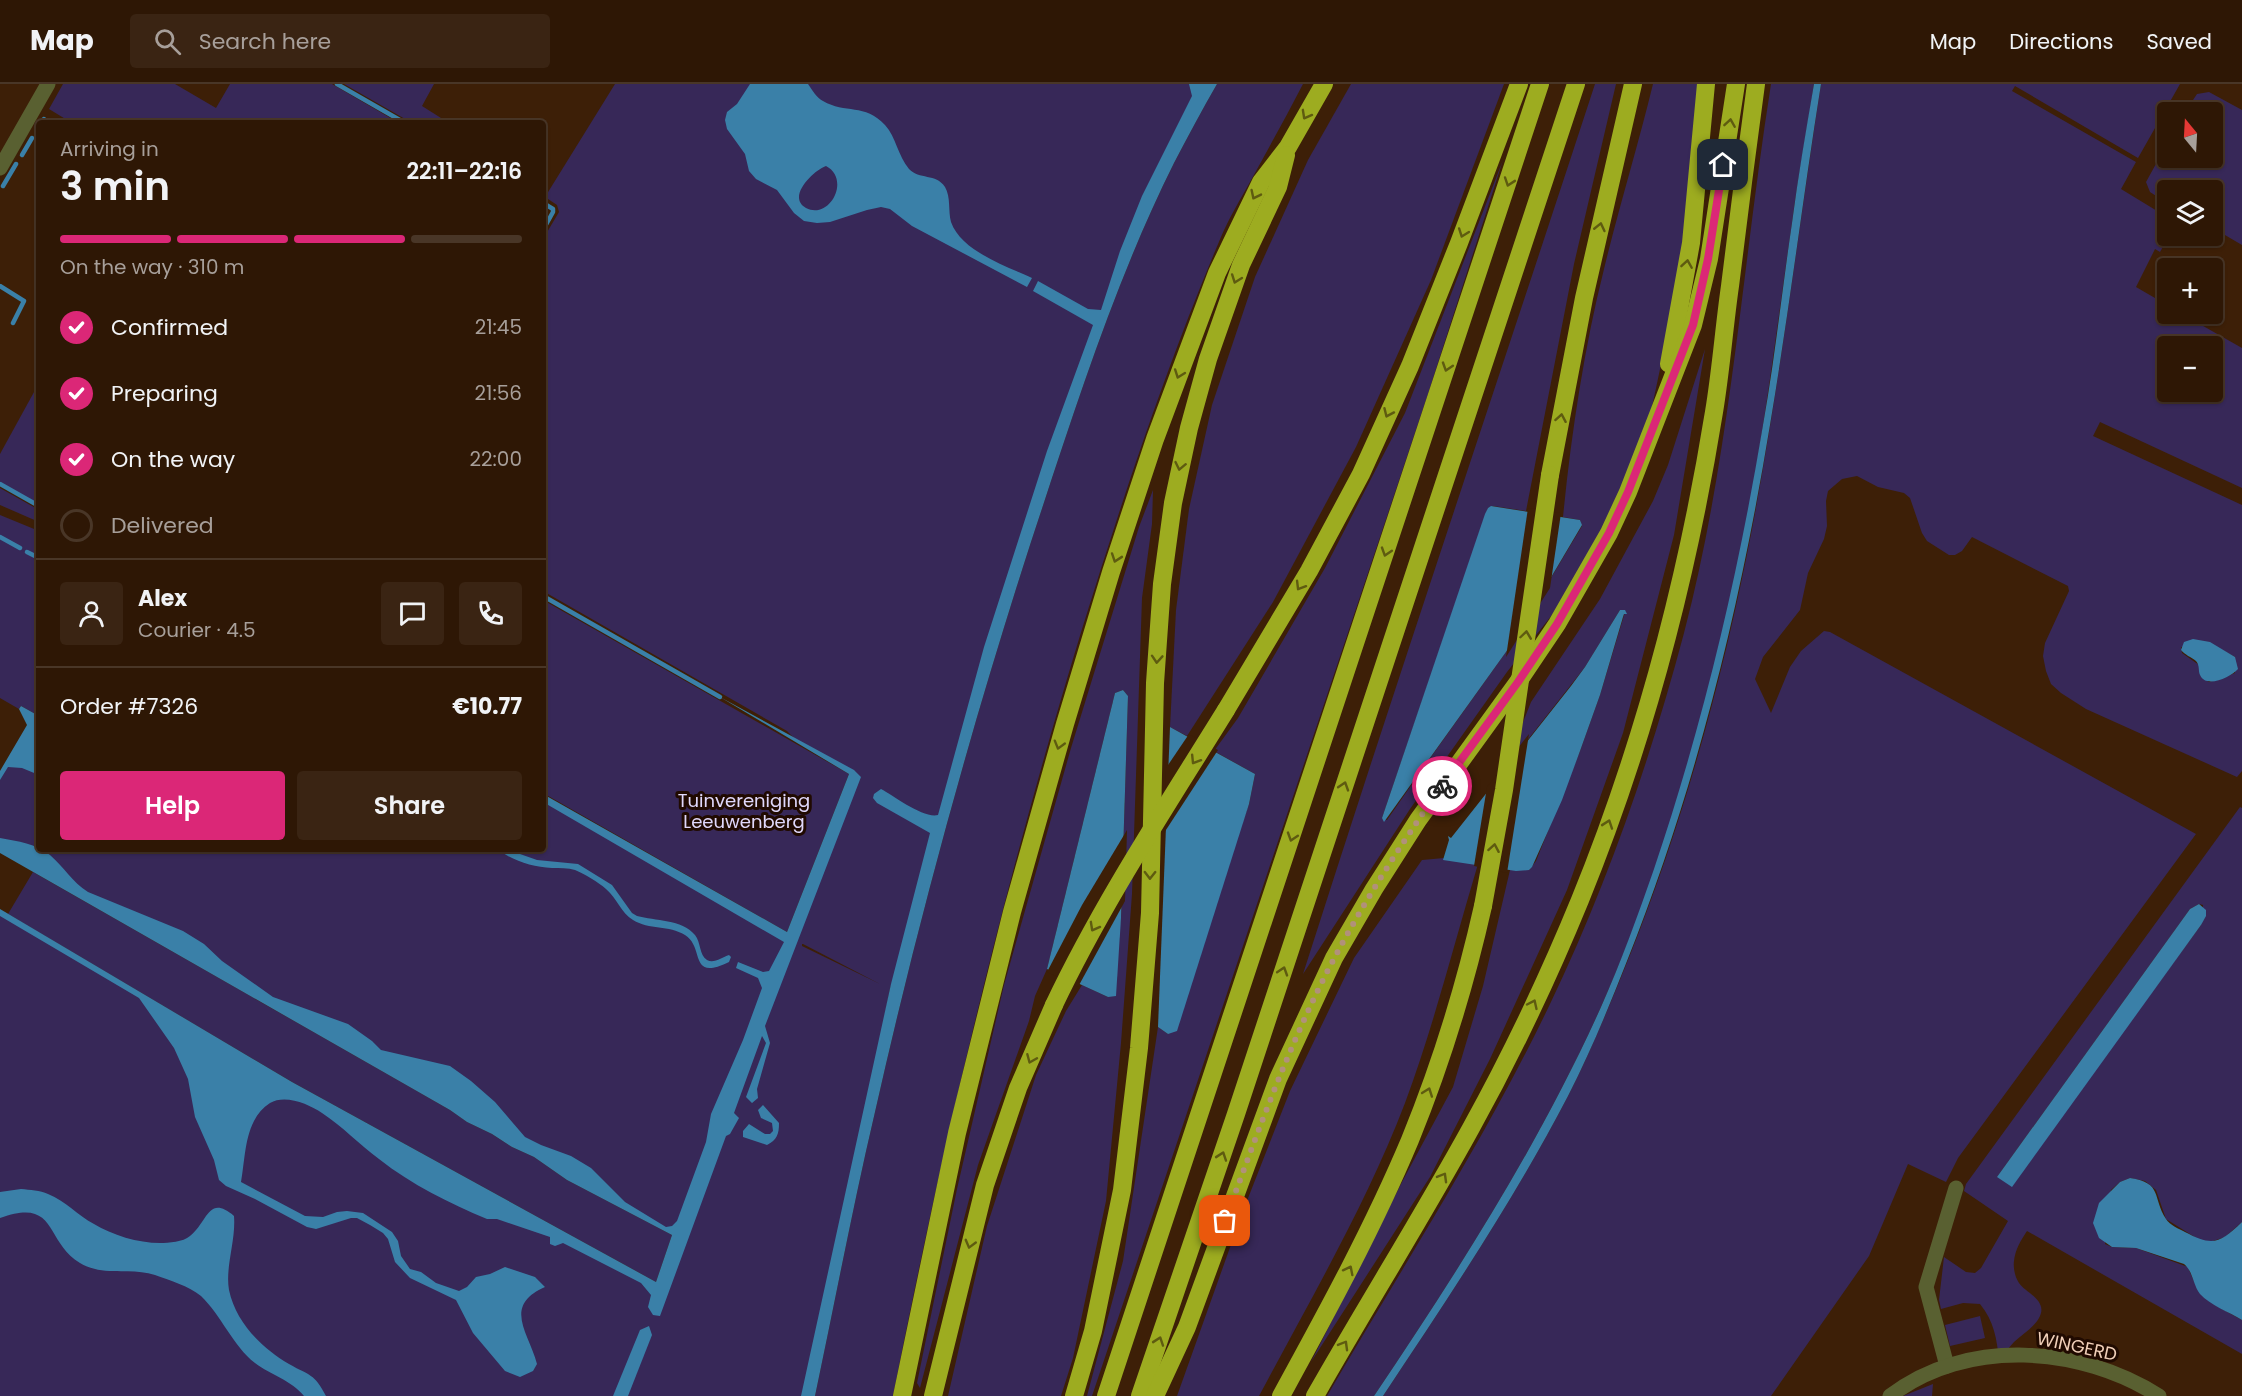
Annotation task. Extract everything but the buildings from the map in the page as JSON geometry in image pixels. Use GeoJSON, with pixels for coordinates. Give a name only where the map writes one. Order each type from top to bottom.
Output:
{"type":"FeatureCollection","features":[{"type":"Feature","properties":{"kind":"highway"},"geometry":{"type":"LineString","coordinates":[[902,1396],[957,1133],[1009,923],[1111,572],[1155,439],[1217,273],[1261,182],[1288,147],[1324,84]]}},
{"type":"Feature","properties":{"kind":"highway"},"geometry":{"type":"LineString","coordinates":[[933,1396],[985,1185],[1018,1088],[1054,1005],[1112,894],[1309,571],[1361,474],[1422,335],[1519,84]]}},
{"type":"Feature","properties":{"kind":"highway"},"geometry":{"type":"LineString","coordinates":[[1106,1396],[1540,84]]}},
{"type":"Feature","properties":{"kind":"highway"},"geometry":{"type":"LineString","coordinates":[[1140,1396],[1576,84]]}},
{"type":"Feature","properties":{"kind":"highway"},"geometry":{"type":"LineString","coordinates":[[1281,1396],[1358,1252],[1410,1140],[1446,1042],[1483,906],[1504,790],[1550,476],[1584,298],[1633,84]]}},
{"type":"Feature","properties":{"kind":"highway"},"geometry":{"type":"LineString","coordinates":[[1660,410],[1690,243],[1706,84]]}},
{"type":"Feature","properties":{"kind":"highway"},"geometry":{"type":"LineString","coordinates":[[1155,1396],[1187,1327],[1272,1095],[1318,989],[1360,910],[1437,793],[1518,682],[1575,594],[1614,522],[1693,325],[1702,291],[1736,84]]}},
{"type":"Feature","properties":{"kind":"highway"},"geometry":{"type":"LineString","coordinates":[[1315,1396],[1470,1131],[1500,1074],[1580,899],[1639,735],[1676,605],[1701,485],[1714,411],[1756,84]]}},
{"type":"Feature","properties":{"kind":"highway"},"geometry":{"type":"LineString","coordinates":[[1074,1396],[1093,1331],[1122,1190],[1139,1048],[1150,913],[1155,683],[1162,584],[1173,502],[1189,428],[1208,359],[1241,265],[1278,187],[1288,147]]}},
{"type":"Feature","properties":{"kind":"street"},"geometry":{"type":"LineString","coordinates":[[0,168],[48,84]]}},
{"type":"Feature","properties":{"kind":"street"},"geometry":{"type":"LineString","coordinates":[[1947,1366],[1926,1287],[1956,1188]]}},
{"type":"Feature","properties":{"kind":"street","name":"WINGERD"},"geometry":{"type":"LineString","coordinates":[[1890,1396],[1906,1384],[1947,1366],[1988,1357],[2035,1355],[2082,1363],[2125,1376],[2159,1396]]}},
{"type":"Feature","properties":{"kind":"green space"},"geometry":{"type":"Polygon","coordinates":[[[63,84],[175,84],[216,108],[230,84],[332,84],[394,120],[67,120],[49,109],[63,84]]]}},
{"type":"Feature","properties":{"kind":"green space"},"geometry":{"type":"Polygon","coordinates":[[[344,84],[434,84],[422,106],[441,118],[440,120],[407,120],[344,84]]]}},
{"type":"Feature","properties":{"kind":"green space"},"geometry":{"type":"Polygon","coordinates":[[[615,84],[1207,84],[1127,251],[1074,396],[890,989],[809,1396],[0,1396],[0,913],[304,1093],[661,1288],[679,1237],[0,848],[0,775],[36,729],[36,852],[546,852],[546,801],[792,941],[856,777],[797,741],[787,731],[546,593],[546,234],[559,212],[557,205],[546,195],[615,84]],[[802,944],[802,946],[880,984],[803,944],[802,944]]]}},
{"type":"Feature","properties":{"kind":"green space"},"geometry":{"type":"Polygon","coordinates":[[[1217,84],[1303,84],[1228,223],[1201,285],[1147,431],[1082,629],[1027,819],[978,1010],[933,1202],[893,1396],[815,1396],[867,1147],[909,969],[946,827],[1008,615],[1078,400],[1113,303],[1152,209],[1217,84]]]}},
{"type":"Feature","properties":{"kind":"green space"},"geometry":{"type":"Polygon","coordinates":[[[1351,84],[1504,84],[1431,280],[1356,447],[1273,602],[1187,736],[1170,727],[1176,610],[1189,509],[1212,405],[1255,277],[1308,160],[1351,84]]]}},
{"type":"Feature","properties":{"kind":"green space"},"geometry":{"type":"Polygon","coordinates":[[[1595,84],[1616,84],[1574,264],[1526,511],[1493,506],[1488,508],[1382,818],[1387,820],[1419,774],[1423,773],[1421,771],[1511,645],[1582,526],[1580,520],[1563,517],[1579,392],[1604,269],[1653,84],[1702,84],[1683,247],[1646,435],[1602,533],[1566,597],[1507,672],[1410,809],[1303,974],[1375,751],[1595,84]]]}},
{"type":"Feature","properties":{"kind":"green space"},"geometry":{"type":"Polygon","coordinates":[[[1771,84],[1814,84],[1794,206],[1765,415],[1745,529],[1703,711],[1667,833],[1625,950],[1601,1007],[1551,1108],[1496,1206],[1374,1396],[1327,1396],[1471,1154],[1525,1055],[1590,914],[1642,775],[1684,633],[1713,497],[1725,428],[1771,84]]]}},
{"type":"Feature","properties":{"kind":"green space"},"geometry":{"type":"Polygon","coordinates":[[[1821,84],[2180,84],[2170,102],[2157,102],[2157,125],[2138,158],[2015,86],[2012,91],[2136,162],[2121,189],[2157,211],[2157,246],[2163,246],[2160,252],[2155,249],[2136,287],[2157,299],[2157,324],[2200,324],[2221,336],[2157,336],[2157,402],[2223,402],[2223,337],[2242,348],[2242,488],[2100,422],[2093,436],[2242,505],[2242,771],[2237,777],[2086,709],[2051,684],[2043,656],[2045,643],[2069,591],[2068,586],[1972,537],[1962,551],[1949,555],[1927,541],[1910,498],[1904,493],[1878,487],[1857,476],[1842,479],[1828,491],[1827,526],[1824,539],[1808,573],[1800,610],[1763,657],[1755,679],[1771,713],[1790,667],[1801,651],[1824,631],[1830,632],[2196,834],[1958,1158],[1946,1182],[1908,1164],[1869,1256],[1771,1396],[1383,1396],[1503,1211],[1547,1135],[1593,1044],[1650,903],[1701,745],[1729,637],[1752,529],[1780,363],[1821,84]],[[2213,645],[2181,647],[2182,653],[2199,665],[2201,676],[2209,682],[2235,673],[2235,657],[2213,645]]]}},
{"type":"Feature","properties":{"kind":"green space"},"geometry":{"type":"Polygon","coordinates":[[[2209,92],[2242,110],[2242,245],[2223,234],[2223,180],[2157,180],[2157,197],[2150,192],[2146,182],[2157,162],[2157,168],[2223,168],[2223,102],[2192,102],[2197,94],[2209,92]]]}},
{"type":"Feature","properties":{"kind":"green space"},"geometry":{"type":"Polygon","coordinates":[[[1503,160],[1428,394],[1092,1396],[1087,1396],[1123,1261],[1158,1027],[1168,1034],[1249,804],[1255,774],[1214,751],[1238,718],[1325,568],[1405,413],[1503,160]]]}},
{"type":"Feature","properties":{"kind":"green space"},"geometry":{"type":"Polygon","coordinates":[[[1705,349],[1674,535],[1623,733],[1567,890],[1490,1059],[1430,1177],[1311,1362],[1453,1087],[1483,986],[1510,870],[1529,870],[1536,861],[1580,751],[1625,612],[1620,610],[1585,667],[1504,770],[1531,702],[1600,599],[1653,501],[1668,465],[1705,349]]]}},
{"type":"Feature","properties":{"kind":"green space"},"geometry":{"type":"Polygon","coordinates":[[[36,388],[36,503],[0,482],[0,454],[36,388]]]}},
{"type":"Feature","properties":{"kind":"green space"},"geometry":{"type":"Polygon","coordinates":[[[0,488],[36,508],[36,521],[0,505],[0,488]]]}},
{"type":"Feature","properties":{"kind":"green space"},"geometry":{"type":"Polygon","coordinates":[[[1153,490],[1152,524],[1142,598],[1132,894],[1121,1043],[1106,1201],[1073,1358],[1061,1396],[948,1396],[987,1226],[1036,1075],[1066,1011],[1082,985],[1108,997],[1121,918],[1128,696],[1123,690],[1115,693],[1047,969],[1035,996],[1029,1021],[978,1165],[920,1388],[917,1383],[957,1189],[1004,985],[1071,748],[1139,527],[1153,490]]]}},
{"type":"Feature","properties":{"kind":"green space"},"geometry":{"type":"Polygon","coordinates":[[[0,515],[36,530],[36,714],[21,706],[19,709],[0,698],[0,515]]]}},
{"type":"Feature","properties":{"kind":"green space","name":"Tuinvereniging Leeuwenberg"},"geometry":{"type":"Polygon","coordinates":[[[546,602],[849,774],[787,932],[546,795],[546,602]]]}},
{"type":"Feature","properties":{"kind":"green space"},"geometry":{"type":"Polygon","coordinates":[[[2240,807],[2242,808],[2242,1222],[2225,1237],[2210,1242],[2201,1241],[2166,1219],[2156,1190],[2145,1181],[2130,1178],[2120,1182],[2111,1190],[2105,1244],[2112,1247],[2136,1248],[2188,1267],[2198,1288],[2208,1300],[2242,1320],[2242,1354],[2027,1231],[2016,1253],[2014,1269],[2019,1283],[2035,1297],[2041,1306],[2040,1316],[1999,1361],[1994,1331],[1989,1317],[1980,1304],[1963,1303],[1941,1309],[1939,1300],[1944,1257],[1966,1272],[1975,1273],[1981,1268],[2008,1221],[1964,1191],[1966,1184],[2240,807]],[[2199,904],[2190,909],[1997,1177],[2157,985],[2201,925],[2203,905],[2199,904]]]}},
{"type":"Feature","properties":{"kind":"green space"},"geometry":{"type":"Polygon","coordinates":[[[1444,858],[1478,864],[1435,1014],[1405,1103],[1355,1215],[1259,1396],[1177,1396],[1243,1211],[1290,1091],[1354,958],[1422,860],[1444,858]]]}},
{"type":"Feature","properties":{"kind":"green space"},"geometry":{"type":"Polygon","coordinates":[[[33,872],[450,1110],[467,1122],[534,1157],[567,1180],[672,1235],[656,1282],[292,1082],[8,914],[33,872]]]}},
{"type":"Feature","properties":{"kind":"green space"},"geometry":{"type":"Polygon","coordinates":[[[1980,1316],[1985,1338],[1950,1346],[1945,1325],[1980,1316]]]}},
{"type":"Feature","properties":{"kind":"green space"},"geometry":{"type":"Polygon","coordinates":[[[1933,1384],[1932,1396],[1903,1396],[1933,1384]]]}},
{"type":"Feature","properties":{"kind":"water"},"geometry":{"type":"Polygon","coordinates":[[[750,84],[808,84],[817,96],[831,105],[862,111],[877,118],[889,130],[909,169],[937,180],[945,187],[951,222],[956,232],[974,249],[1032,278],[1027,287],[912,226],[890,209],[881,207],[867,210],[830,222],[804,221],[794,213],[777,190],[756,179],[749,171],[745,154],[727,129],[725,120],[727,112],[737,104],[750,84]],[[826,166],[804,184],[799,197],[806,208],[815,210],[829,203],[837,188],[837,180],[826,166]]]}},
{"type":"Feature","properties":{"kind":"water"},"geometry":{"type":"Polygon","coordinates":[[[1189,84],[1217,84],[1174,163],[1132,255],[1095,351],[1030,545],[966,756],[909,969],[867,1147],[815,1396],[801,1396],[891,984],[930,833],[877,803],[873,798],[874,794],[881,789],[925,814],[938,815],[984,647],[1047,451],[1093,325],[1033,291],[1038,281],[1088,309],[1101,310],[1120,251],[1142,196],[1192,96],[1189,84]]]}},
{"type":"Feature","properties":{"kind":"water"},"geometry":{"type":"Polygon","coordinates":[[[1814,84],[1821,84],[1777,383],[1745,562],[1695,764],[1652,896],[1592,1047],[1547,1135],[1503,1211],[1383,1396],[1374,1396],[1496,1206],[1551,1108],[1608,990],[1654,869],[1688,760],[1718,649],[1742,538],[1767,400],[1814,84]]]}},
{"type":"Feature","properties":{"kind":"water"},"geometry":{"type":"Polygon","coordinates":[[[1491,506],[1580,520],[1582,525],[1511,645],[1384,822],[1382,818],[1485,514],[1491,506]]]}},
{"type":"Feature","properties":{"kind":"water"},"geometry":{"type":"Polygon","coordinates":[[[1620,610],[1625,610],[1627,614],[1623,617],[1600,695],[1562,800],[1532,867],[1529,870],[1516,871],[1443,860],[1448,836],[1451,838],[1571,686],[1620,610]]]}},
{"type":"Feature","properties":{"kind":"water"},"geometry":{"type":"Polygon","coordinates":[[[2193,639],[2210,642],[2235,657],[2238,669],[2219,680],[2203,679],[2196,661],[2181,650],[2184,642],[2193,639]]]}},
{"type":"Feature","properties":{"kind":"water"},"geometry":{"type":"Polygon","coordinates":[[[1123,690],[1128,696],[1121,918],[1116,996],[1108,997],[1047,969],[1115,693],[1123,690]]]}},
{"type":"Feature","properties":{"kind":"water"},"geometry":{"type":"Polygon","coordinates":[[[720,697],[854,770],[861,777],[765,1026],[770,1043],[757,1089],[758,1098],[752,1103],[746,1097],[766,1043],[762,1036],[734,1113],[739,1118],[730,1134],[726,1136],[660,1316],[653,1315],[648,1307],[651,1295],[641,1283],[563,1243],[555,1246],[550,1244],[550,1237],[497,1219],[487,1219],[431,1193],[372,1154],[329,1118],[310,1106],[297,1101],[276,1100],[261,1110],[255,1119],[248,1139],[241,1182],[305,1216],[323,1217],[347,1211],[363,1213],[392,1232],[398,1241],[401,1256],[410,1269],[421,1272],[436,1283],[459,1291],[467,1287],[476,1277],[505,1267],[535,1277],[545,1287],[532,1294],[524,1303],[521,1312],[537,1364],[533,1371],[520,1377],[505,1371],[473,1333],[456,1300],[410,1278],[395,1262],[388,1239],[383,1233],[357,1218],[316,1229],[307,1227],[226,1186],[219,1180],[214,1160],[195,1117],[188,1079],[174,1048],[139,998],[0,916],[0,909],[292,1082],[656,1282],[672,1235],[567,1180],[534,1157],[467,1122],[450,1110],[0,853],[0,838],[36,847],[36,852],[45,852],[50,855],[77,884],[88,892],[183,931],[204,944],[222,961],[273,997],[348,1024],[381,1050],[450,1066],[495,1102],[525,1137],[571,1156],[591,1168],[625,1202],[666,1227],[672,1226],[677,1221],[706,1142],[711,1114],[743,1040],[762,988],[758,978],[736,968],[738,962],[763,972],[769,971],[784,942],[546,804],[546,796],[787,932],[849,774],[720,697]]]}},
{"type":"Feature","properties":{"kind":"water"},"geometry":{"type":"Polygon","coordinates":[[[21,706],[36,714],[36,774],[22,768],[8,767],[0,780],[0,771],[27,725],[19,709],[21,706]]]}},
{"type":"Feature","properties":{"kind":"water"},"geometry":{"type":"Polygon","coordinates":[[[1170,727],[1255,774],[1249,804],[1177,1031],[1168,1034],[1158,1027],[1170,727]]]}},
{"type":"Feature","properties":{"kind":"water"},"geometry":{"type":"Polygon","coordinates":[[[502,852],[514,852],[537,860],[578,864],[612,885],[632,913],[683,926],[695,935],[704,958],[715,961],[729,955],[731,957],[729,962],[708,968],[702,965],[695,947],[685,935],[633,920],[606,889],[575,870],[530,865],[502,852]]]}},
{"type":"Feature","properties":{"kind":"water"},"geometry":{"type":"Polygon","coordinates":[[[2199,904],[2206,910],[2206,916],[2201,925],[2012,1187],[1997,1177],[2190,909],[2199,904]]]}},
{"type":"Feature","properties":{"kind":"water"},"geometry":{"type":"Polygon","coordinates":[[[763,1105],[779,1123],[777,1136],[767,1145],[743,1137],[743,1131],[749,1124],[765,1134],[773,1131],[772,1123],[761,1118],[758,1110],[763,1105]]]}},
{"type":"Feature","properties":{"kind":"water"},"geometry":{"type":"Polygon","coordinates":[[[2130,1178],[2148,1183],[2155,1192],[2168,1221],[2195,1237],[2216,1241],[2228,1235],[2242,1222],[2242,1320],[2204,1298],[2184,1264],[2136,1248],[2112,1247],[2099,1238],[2093,1223],[2099,1203],[2120,1182],[2130,1178]]]}},
{"type":"Feature","properties":{"kind":"water"},"geometry":{"type":"Polygon","coordinates":[[[21,1189],[42,1192],[54,1197],[109,1232],[152,1243],[184,1240],[196,1230],[213,1209],[225,1210],[234,1216],[228,1281],[232,1302],[244,1324],[260,1342],[279,1358],[311,1376],[326,1396],[304,1396],[299,1390],[255,1363],[240,1348],[208,1304],[191,1289],[155,1275],[98,1270],[80,1263],[60,1244],[48,1224],[41,1217],[32,1213],[19,1213],[0,1218],[0,1192],[21,1189]]]}},
{"type":"Feature","properties":{"kind":"water"},"geometry":{"type":"Polygon","coordinates":[[[649,1326],[652,1335],[628,1396],[613,1396],[640,1330],[649,1326]]]}},
{"type":"Feature","properties":{"kind":"pier"},"geometry":{"type":"Polygon","coordinates":[[[1528,508],[1561,513],[1550,588],[1506,657],[1528,508]]]}},
{"type":"Feature","properties":{"kind":"pier"},"geometry":{"type":"Polygon","coordinates":[[[1189,734],[1218,750],[1164,833],[1166,768],[1189,734]]]}},
{"type":"Feature","properties":{"kind":"pier"},"geometry":{"type":"Polygon","coordinates":[[[1529,734],[1507,873],[1474,866],[1487,787],[1529,734]]]}},
{"type":"Feature","properties":{"kind":"pier"},"geometry":{"type":"Polygon","coordinates":[[[1127,830],[1125,901],[1078,987],[1047,972],[1082,905],[1127,830]]]}},
{"type":"Feature","properties":{"kind":"waterway"},"geometry":{"type":"LineString","coordinates":[[337,84],[400,120]]}},
{"type":"Feature","properties":{"kind":"waterway"},"geometry":{"type":"LineString","coordinates":[[22,155],[32,138]]}},
{"type":"Feature","properties":{"kind":"waterway"},"geometry":{"type":"LineString","coordinates":[[3,186],[16,164]]}},
{"type":"Feature","properties":{"kind":"waterway"},"geometry":{"type":"LineString","coordinates":[[546,205],[553,209],[546,225]]}},
{"type":"Feature","properties":{"kind":"waterway"},"geometry":{"type":"LineString","coordinates":[[0,286],[24,301],[13,323]]}},
{"type":"Feature","properties":{"kind":"waterway"},"geometry":{"type":"LineString","coordinates":[[0,484],[36,504]]}},
{"type":"Feature","properties":{"kind":"waterway"},"geometry":{"type":"LineString","coordinates":[[0,537],[20,548]]}},
{"type":"Feature","properties":{"kind":"waterway"},"geometry":{"type":"LineString","coordinates":[[27,552],[36,556]]}},
{"type":"Feature","properties":{"kind":"waterway"},"geometry":{"type":"LineString","coordinates":[[546,598],[720,697]]}},
{"type":"Feature","properties":{"kind":"way so far"},"geometry":{"type":"LineString","coordinates":[[1225,1221],[1273,1091],[1318,989],[1360,910],[1442,786]]}},
{"type":"Feature","properties":{"kind":"route"},"geometry":{"type":"LineString","coordinates":[[1442,786],[1557,624],[1609,533],[1628,492],[1693,325],[1702,291],[1723,165]]}}]}
